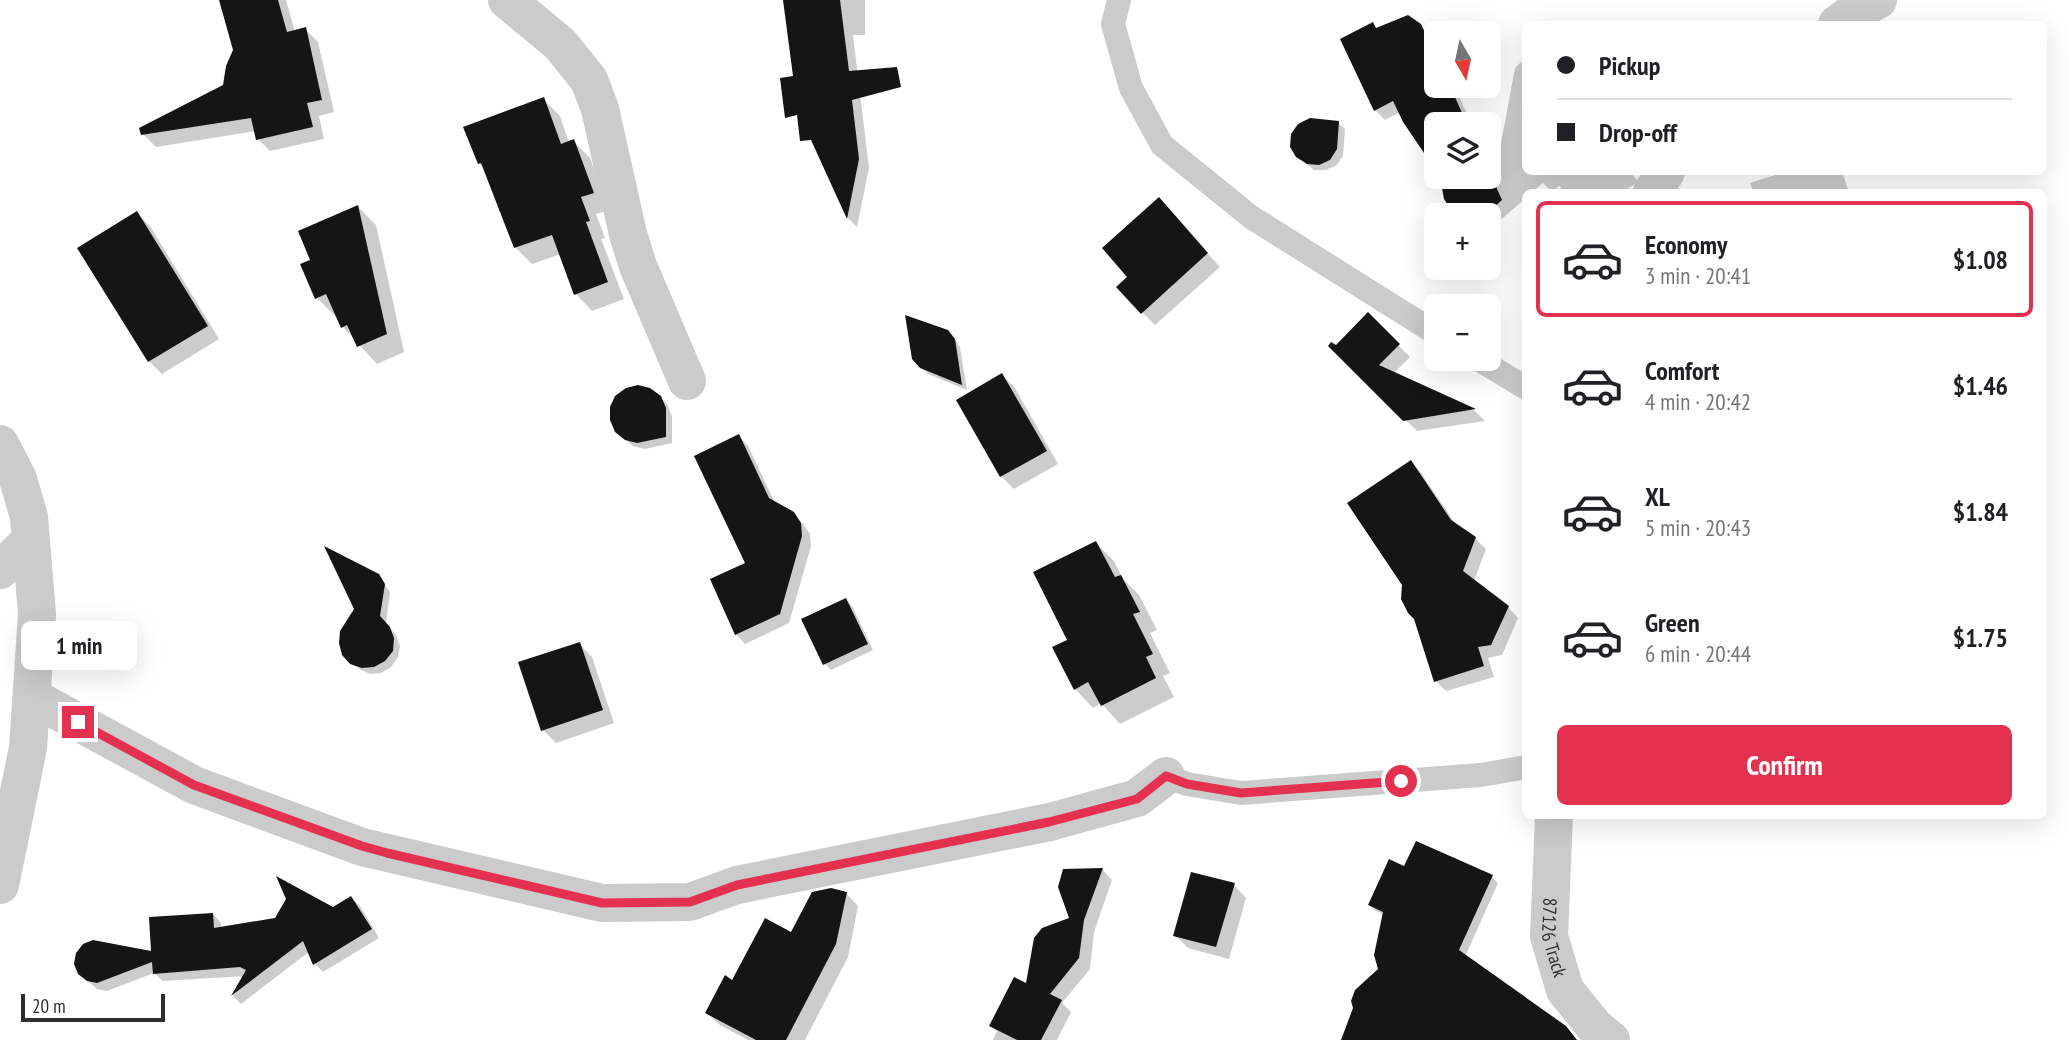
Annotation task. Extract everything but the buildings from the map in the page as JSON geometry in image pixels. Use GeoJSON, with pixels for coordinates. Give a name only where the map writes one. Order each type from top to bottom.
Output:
{"type":"FeatureCollection","features":[{"type":"Feature","properties":{"kind":"street"},"geometry":{"type":"LineString","coordinates":[[507,0],[559,44],[589,80],[600,108],[628,234],[638,266],[687,382]]}},
{"type":"Feature","properties":{"kind":"street"},"geometry":{"type":"LineString","coordinates":[[1841,21],[1878,0]]}},
{"type":"Feature","properties":{"kind":"street"},"geometry":{"type":"LineString","coordinates":[[0,444],[18,479],[29,517],[37,614],[28,748],[0,885]]}},
{"type":"Feature","properties":{"kind":"street"},"geometry":{"type":"LineString","coordinates":[[0,570],[31,540]]}},
{"type":"Feature","properties":{"kind":"street"},"geometry":{"type":"LineString","coordinates":[[32,697],[194,785],[362,846],[602,903],[690,902],[737,885],[1049,822],[1137,799],[1166,776]]}},
{"type":"Feature","properties":{"kind":"street","name":"87126 Track"},"geometry":{"type":"LineString","coordinates":[[1554,819],[1549,936],[1565,990],[1595,1027],[1611,1040]]}},
{"type":"Feature","properties":{"kind":"lane"},"geometry":{"type":"LineString","coordinates":[[1119,0],[1113,24],[1131,88],[1163,145],[1251,217],[1424,326]]}},
{"type":"Feature","properties":{"kind":"lane"},"geometry":{"type":"LineString","coordinates":[[1498,371],[1522,386]]}},
{"type":"Feature","properties":{"kind":"lane"},"geometry":{"type":"LineString","coordinates":[[1166,776],[1187,784],[1241,793],[1481,775],[1522,768]]}},
{"type":"Feature","properties":{"kind":"route"},"geometry":{"type":"LineString","coordinates":[[78,722],[194,785],[362,846],[602,903],[690,902],[737,885],[1049,822],[1137,799],[1166,776],[1187,784],[1241,793],[1401,781]]}}]}
